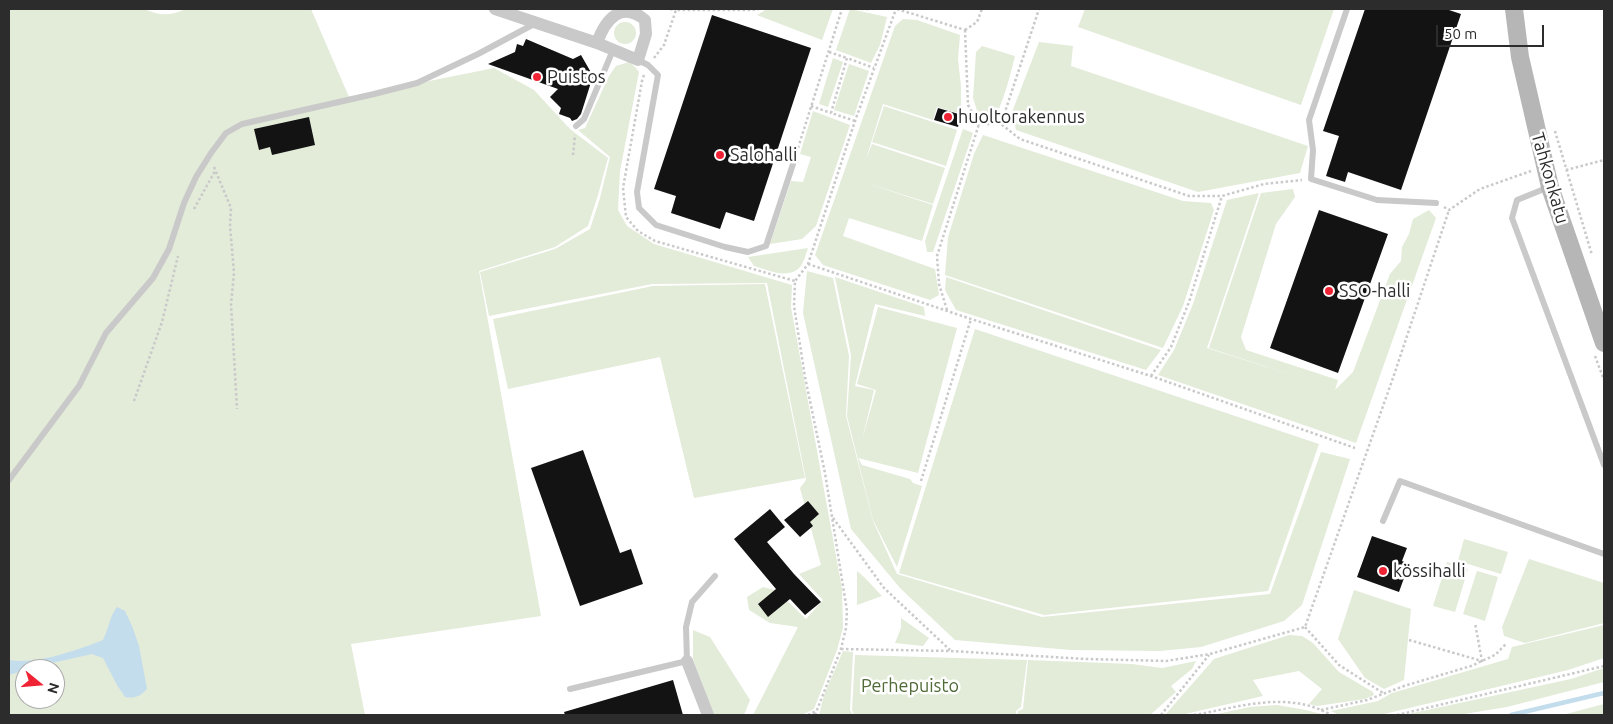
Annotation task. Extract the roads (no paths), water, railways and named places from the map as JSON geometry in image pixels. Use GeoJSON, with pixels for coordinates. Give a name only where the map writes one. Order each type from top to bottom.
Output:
{"type":"FeatureCollection","features":[{"type":"Feature","properties":{"kind":"street"},"geometry":{"type":"LineString","coordinates":[[495,9],[596,43],[643,63],[646,34],[645,20],[638,13],[625,10],[613,14],[602,28],[596,43]]}},
{"type":"Feature","properties":{"kind":"street","name":"Tahkonkatu"},"geometry":{"type":"LineString","coordinates":[[1514,9],[1520,57],[1548,179],[1604,341]]}},
{"type":"Feature","properties":{"kind":"street"},"geometry":{"type":"LineString","coordinates":[[687,661],[708,715]]}},
{"type":"Feature","properties":{"kind":"lane"},"geometry":{"type":"LineString","coordinates":[[1347,9],[1309,120],[1313,150],[1311,179],[1377,200],[1436,203]]}},
{"type":"Feature","properties":{"kind":"lane"},"geometry":{"type":"LineString","coordinates":[[9,480],[79,386],[106,334],[153,278],[168,249],[184,203],[196,177],[226,133],[242,124],[417,83],[478,54],[536,23]]}},
{"type":"Feature","properties":{"kind":"lane"},"geometry":{"type":"LineString","coordinates":[[576,126],[584,119],[613,50]]}},
{"type":"Feature","properties":{"kind":"lane"},"geometry":{"type":"LineString","coordinates":[[643,63],[658,75],[637,192],[639,208],[656,225],[725,247],[748,252],[766,246],[795,158]]}},
{"type":"Feature","properties":{"kind":"lane"},"geometry":{"type":"LineString","coordinates":[[1548,179],[1517,200],[1512,218],[1604,465]]}},
{"type":"Feature","properties":{"kind":"lane"},"geometry":{"type":"LineString","coordinates":[[1383,522],[1400,481],[1604,554]]}},
{"type":"Feature","properties":{"kind":"lane"},"geometry":{"type":"LineString","coordinates":[[570,689],[687,661],[686,627],[692,602],[714,576]]}},
{"type":"Feature","properties":{"kind":"water"},"geometry":{"type":"Polygon","coordinates":[[[117,607],[125,611],[139,646],[147,689],[140,695],[132,698],[125,697],[103,658],[92,654],[65,660],[44,659],[103,640],[117,607]]]}},
{"type":"Feature","properties":{"kind":"water"},"geometry":{"type":"Polygon","coordinates":[[[9,660],[15,661],[15,673],[9,675],[9,660]]]}},
{"type":"Feature","properties":{"kind":"waterway"},"geometry":{"type":"LineString","coordinates":[[1511,715],[1604,693]]}},
{"type":"Feature","properties":{"kind":"place","name":"Puistos"},"geometry":{"type":"Point","coordinates":[537,77]}},
{"type":"Feature","properties":{"kind":"place","name":"huoltorakennus"},"geometry":{"type":"Point","coordinates":[948,117]}},
{"type":"Feature","properties":{"kind":"place","name":"Salohalli"},"geometry":{"type":"Point","coordinates":[720,155]}},
{"type":"Feature","properties":{"kind":"place","name":"SSO-halli"},"geometry":{"type":"Point","coordinates":[1329,291]}},
{"type":"Feature","properties":{"kind":"place","name":"kössihalli"},"geometry":{"type":"Point","coordinates":[1383,571]}},
{"type":"Feature","properties":{"kind":"park label","name":"Perhepuisto"},"geometry":{"type":"Point","coordinates":[910,686]}}]}
